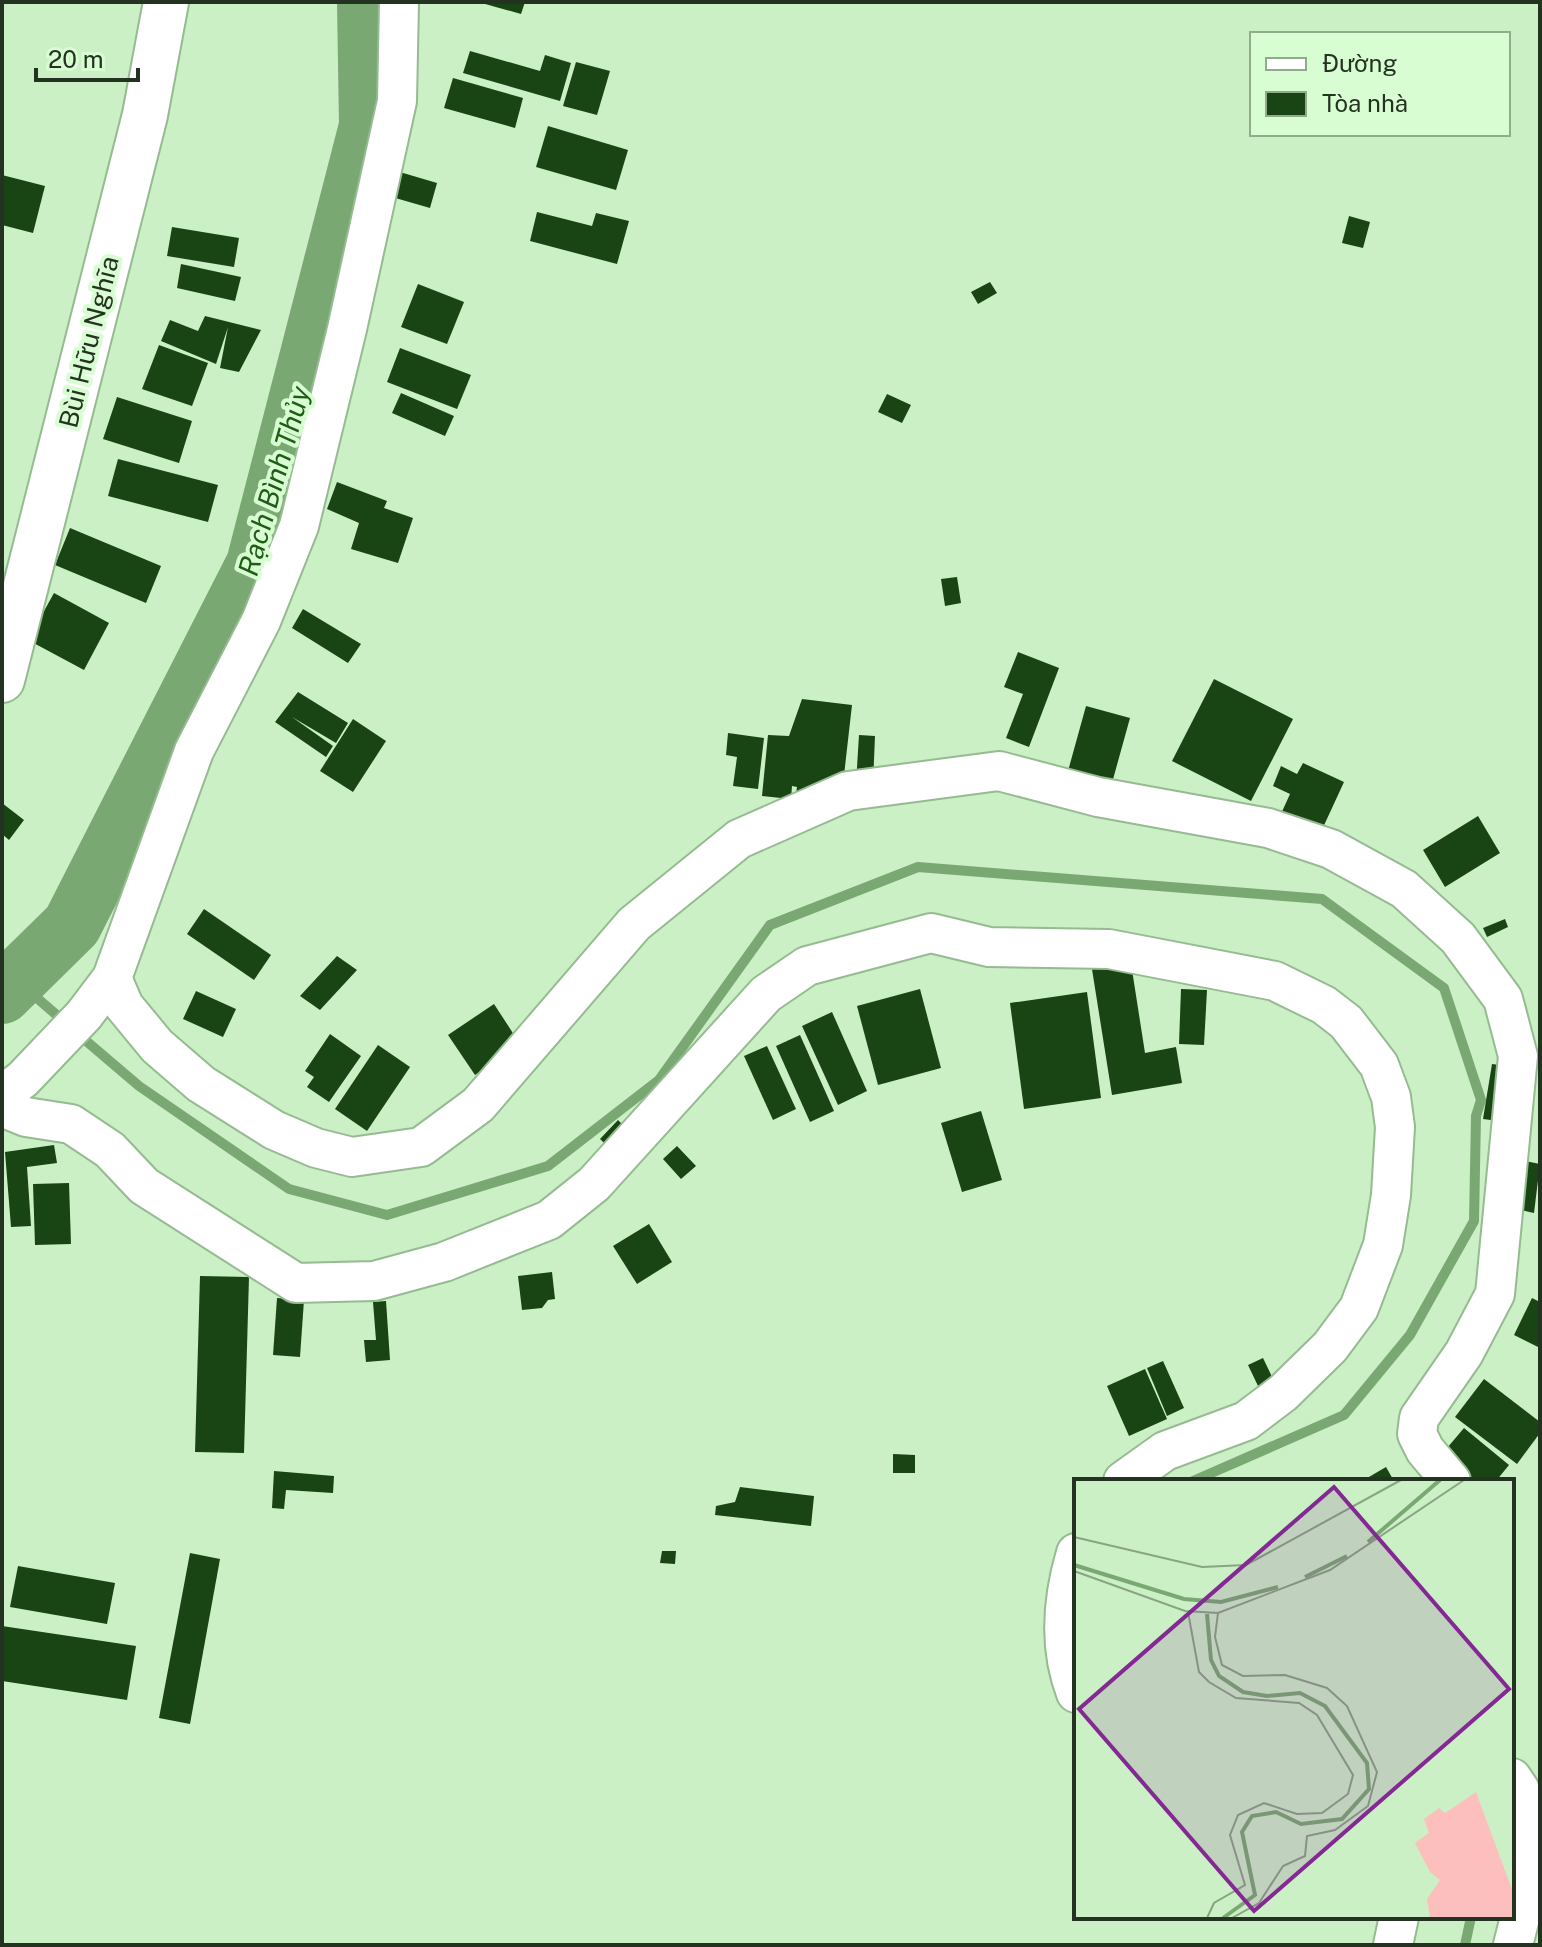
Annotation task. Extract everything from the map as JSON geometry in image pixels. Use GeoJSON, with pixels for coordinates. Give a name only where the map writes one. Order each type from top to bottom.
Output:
{"type":"FeatureCollection","features":[{"type":"Feature","properties":{"kind":"main road","name":"Bùi Hữu Nghĩa"},"geometry":{"type":"LineString","coordinates":[[2,680],[145,115],[166,2]]}},
{"type":"Feature","properties":{"kind":"street"},"geometry":{"type":"LineString","coordinates":[[399,2],[397,101],[347,329],[299,526],[261,621],[194,751],[112,978],[84,1015],[9,1094],[26,1117],[71,1124],[110,1150],[144,1186],[296,1283],[374,1281],[444,1262],[549,1220],[594,1184],[766,994],[807,966],[931,933],[989,947],[1109,949],[1275,981],[1324,1005],[1346,1022],[1379,1065],[1391,1097],[1395,1127],[1391,1195],[1383,1245],[1359,1308],[1330,1347],[1283,1393],[1246,1421],[1165,1451],[1126,1479]]}},
{"type":"Feature","properties":{"kind":"street"},"geometry":{"type":"LineString","coordinates":[[112,978],[124,1006],[157,1046],[201,1084],[274,1130],[316,1148],[352,1157],[421,1147],[478,1105],[634,924],[739,839],[848,791],[999,771],[1098,797],[1268,828],[1331,849],[1404,889],[1458,938],[1503,999],[1518,1056],[1495,1294],[1464,1353],[1419,1418],[1417,1434],[1425,1450],[1449,1479]]}},
{"type":"Feature","properties":{"kind":"street"},"geometry":{"type":"LineString","coordinates":[[1074,1561],[1063,1607],[1065,1653],[1074,1686]]}},
{"type":"Feature","properties":{"kind":"street"},"geometry":{"type":"LineString","coordinates":[[1513,1945],[1526,1894],[1520,1790],[1514,1781]]}},
{"type":"Feature","properties":{"kind":"street"},"geometry":{"type":"LineString","coordinates":[[1393,1945],[1399,1919]]}},
{"type":"Feature","properties":{"kind":"building"},"geometry":{"type":"Polygon","coordinates":[[[478,2],[525,2],[521,14],[478,2]]]}},
{"type":"Feature","properties":{"kind":"building"},"geometry":{"type":"Polygon","coordinates":[[[470,51],[540,71],[545,55],[571,63],[560,101],[463,73],[470,51]]]}},
{"type":"Feature","properties":{"kind":"building"},"geometry":{"type":"Polygon","coordinates":[[[576,62],[610,71],[597,115],[563,106],[576,62]]]}},
{"type":"Feature","properties":{"kind":"building"},"geometry":{"type":"Polygon","coordinates":[[[453,78],[523,98],[515,128],[444,108],[453,78]]]}},
{"type":"Feature","properties":{"kind":"building"},"geometry":{"type":"Polygon","coordinates":[[[548,126],[628,150],[616,190],[536,167],[548,126]]]}},
{"type":"Feature","properties":{"kind":"building"},"geometry":{"type":"Polygon","coordinates":[[[393,170],[437,183],[430,208],[385,195],[393,170]]]}},
{"type":"Feature","properties":{"kind":"building"},"geometry":{"type":"Polygon","coordinates":[[[2,175],[45,186],[33,233],[2,225],[2,175]]]}},
{"type":"Feature","properties":{"kind":"building"},"geometry":{"type":"Polygon","coordinates":[[[537,212],[592,226],[596,213],[629,221],[617,264],[530,241],[537,212]]]}},
{"type":"Feature","properties":{"kind":"building"},"geometry":{"type":"Polygon","coordinates":[[[1349,216],[1370,222],[1363,248],[1342,243],[1349,216]]]}},
{"type":"Feature","properties":{"kind":"building"},"geometry":{"type":"Polygon","coordinates":[[[172,227],[239,238],[234,267],[167,256],[172,227]]]}},
{"type":"Feature","properties":{"kind":"building"},"geometry":{"type":"Polygon","coordinates":[[[181,264],[241,277],[235,301],[177,288],[181,264]]]}},
{"type":"Feature","properties":{"kind":"building"},"geometry":{"type":"Polygon","coordinates":[[[990,282],[997,293],[978,304],[971,292],[990,282]]]}},
{"type":"Feature","properties":{"kind":"building"},"geometry":{"type":"Polygon","coordinates":[[[418,284],[464,302],[447,344],[401,327],[418,284]]]}},
{"type":"Feature","properties":{"kind":"building"},"geometry":{"type":"Polygon","coordinates":[[[205,316],[261,330],[239,372],[220,368],[228,327],[216,364],[161,341],[170,320],[198,331],[205,316]]]}},
{"type":"Feature","properties":{"kind":"building"},"geometry":{"type":"Polygon","coordinates":[[[159,345],[208,363],[192,406],[142,389],[159,345]]]}},
{"type":"Feature","properties":{"kind":"building"},"geometry":{"type":"Polygon","coordinates":[[[400,348],[471,375],[457,409],[387,382],[400,348]]]}},
{"type":"Feature","properties":{"kind":"building"},"geometry":{"type":"Polygon","coordinates":[[[401,393],[454,416],[445,436],[392,413],[401,393]]]}},
{"type":"Feature","properties":{"kind":"building"},"geometry":{"type":"Polygon","coordinates":[[[887,394],[911,405],[902,423],[878,412],[887,394]]]}},
{"type":"Feature","properties":{"kind":"building"},"geometry":{"type":"Polygon","coordinates":[[[117,397],[192,421],[179,463],[103,439],[117,397]]]}},
{"type":"Feature","properties":{"kind":"building"},"geometry":{"type":"Polygon","coordinates":[[[118,459],[218,485],[208,522],[108,496],[118,459]]]}},
{"type":"Feature","properties":{"kind":"building"},"geometry":{"type":"Polygon","coordinates":[[[337,482],[387,501],[384,508],[413,518],[398,563],[351,549],[359,523],[327,509],[337,482]]]}},
{"type":"Feature","properties":{"kind":"building"},"geometry":{"type":"Polygon","coordinates":[[[70,528],[161,566],[146,603],[55,565],[70,528]]]}},
{"type":"Feature","properties":{"kind":"building"},"geometry":{"type":"Polygon","coordinates":[[[957,577],[961,603],[945,606],[941,579],[957,577]]]}},
{"type":"Feature","properties":{"kind":"building"},"geometry":{"type":"Polygon","coordinates":[[[54,593],[109,623],[84,670],[28,640],[54,593]]]}},
{"type":"Feature","properties":{"kind":"building"},"geometry":{"type":"Polygon","coordinates":[[[303,609],[361,644],[348,663],[292,628],[303,609]]]}},
{"type":"Feature","properties":{"kind":"building"},"geometry":{"type":"Polygon","coordinates":[[[1018,652],[1059,668],[1029,747],[1006,738],[1023,694],[1004,687],[1018,652]]]}},
{"type":"Feature","properties":{"kind":"building"},"geometry":{"type":"Polygon","coordinates":[[[1214,679],[1293,719],[1251,801],[1172,761],[1214,679]]]}},
{"type":"Feature","properties":{"kind":"building"},"geometry":{"type":"Polygon","coordinates":[[[298,692],[348,723],[336,743],[292,717],[333,746],[326,757],[275,722],[298,692]]]}},
{"type":"Feature","properties":{"kind":"building"},"geometry":{"type":"Polygon","coordinates":[[[802,699],[852,705],[842,793],[795,800],[797,787],[792,786],[791,799],[762,796],[768,735],[789,736],[802,699]]]}},
{"type":"Feature","properties":{"kind":"building"},"geometry":{"type":"Polygon","coordinates":[[[1086,706],[1130,718],[1112,783],[1068,771],[1086,706]]]}},
{"type":"Feature","properties":{"kind":"building"},"geometry":{"type":"Polygon","coordinates":[[[353,719],[386,741],[353,792],[320,771],[353,719]]]}},
{"type":"Feature","properties":{"kind":"building"},"geometry":{"type":"Polygon","coordinates":[[[728,733],[764,738],[758,789],[733,786],[737,757],[726,755],[728,733]]]}},
{"type":"Feature","properties":{"kind":"building"},"geometry":{"type":"Polygon","coordinates":[[[859,735],[875,736],[873,785],[856,784],[859,735]]]}},
{"type":"Feature","properties":{"kind":"building"},"geometry":{"type":"Polygon","coordinates":[[[1303,763],[1344,782],[1320,834],[1280,816],[1290,794],[1273,786],[1281,766],[1297,774],[1303,763]]]}},
{"type":"Feature","properties":{"kind":"building"},"geometry":{"type":"Polygon","coordinates":[[[2,803],[24,820],[9,840],[2,834],[2,803]]]}},
{"type":"Feature","properties":{"kind":"building"},"geometry":{"type":"Polygon","coordinates":[[[1478,816],[1500,853],[1445,887],[1423,850],[1478,816]]]}},
{"type":"Feature","properties":{"kind":"building"},"geometry":{"type":"Polygon","coordinates":[[[204,909],[271,955],[254,980],[187,934],[204,909]]]}},
{"type":"Feature","properties":{"kind":"building"},"geometry":{"type":"Polygon","coordinates":[[[1505,919],[1508,927],[1487,937],[1483,928],[1505,919]]]}},
{"type":"Feature","properties":{"kind":"building"},"geometry":{"type":"Polygon","coordinates":[[[337,956],[357,970],[320,1010],[300,996],[337,956]]]}},
{"type":"Feature","properties":{"kind":"building"},"geometry":{"type":"Polygon","coordinates":[[[1130,957],[1145,1053],[1176,1047],[1182,1083],[1112,1095],[1091,963],[1130,957]]]}},
{"type":"Feature","properties":{"kind":"building"},"geometry":{"type":"Polygon","coordinates":[[[920,989],[941,1068],[878,1085],[857,1006],[920,989]]]}},
{"type":"Feature","properties":{"kind":"building"},"geometry":{"type":"Polygon","coordinates":[[[1181,989],[1207,990],[1204,1045],[1179,1044],[1181,989]]]}},
{"type":"Feature","properties":{"kind":"building"},"geometry":{"type":"Polygon","coordinates":[[[196,991],[236,1009],[223,1037],[183,1019],[196,991]]]}},
{"type":"Feature","properties":{"kind":"building"},"geometry":{"type":"Polygon","coordinates":[[[1087,992],[1101,1098],[1024,1109],[1010,1003],[1087,992]]]}},
{"type":"Feature","properties":{"kind":"building"},"geometry":{"type":"Polygon","coordinates":[[[494,1004],[520,1044],[475,1075],[448,1035],[494,1004]]]}},
{"type":"Feature","properties":{"kind":"building"},"geometry":{"type":"Polygon","coordinates":[[[832,1012],[867,1091],[838,1105],[802,1026],[832,1012]]]}},
{"type":"Feature","properties":{"kind":"building"},"geometry":{"type":"Polygon","coordinates":[[[330,1034],[361,1056],[329,1102],[307,1087],[314,1077],[305,1071],[330,1034]]]}},
{"type":"Feature","properties":{"kind":"building"},"geometry":{"type":"Polygon","coordinates":[[[800,1035],[834,1111],[810,1122],[776,1046],[800,1035]]]}},
{"type":"Feature","properties":{"kind":"building"},"geometry":{"type":"Polygon","coordinates":[[[378,1045],[410,1067],[367,1131],[335,1109],[378,1045]]]}},
{"type":"Feature","properties":{"kind":"building"},"geometry":{"type":"Polygon","coordinates":[[[767,1046],[796,1109],[773,1120],[744,1056],[767,1046]]]}},
{"type":"Feature","properties":{"kind":"building"},"geometry":{"type":"Polygon","coordinates":[[[1492,1064],[1514,1067],[1506,1122],[1483,1119],[1492,1064]]]}},
{"type":"Feature","properties":{"kind":"building"},"geometry":{"type":"Polygon","coordinates":[[[981,1111],[1002,1180],[962,1192],[941,1123],[981,1111]]]}},
{"type":"Feature","properties":{"kind":"building"},"geometry":{"type":"Polygon","coordinates":[[[618,1120],[629,1131],[616,1154],[600,1139],[618,1120]]]}},
{"type":"Feature","properties":{"kind":"building"},"geometry":{"type":"Polygon","coordinates":[[[54,1145],[57,1163],[27,1167],[31,1226],[11,1227],[5,1152],[54,1145]]]}},
{"type":"Feature","properties":{"kind":"building"},"geometry":{"type":"Polygon","coordinates":[[[677,1146],[696,1166],[681,1179],[663,1159],[677,1146]]]}},
{"type":"Feature","properties":{"kind":"building"},"geometry":{"type":"Polygon","coordinates":[[[1525,1161],[1540,1164],[1534,1213],[1516,1209],[1525,1161]]]}},
{"type":"Feature","properties":{"kind":"building"},"geometry":{"type":"Polygon","coordinates":[[[69,1183],[71,1244],[35,1245],[33,1184],[69,1183]]]}},
{"type":"Feature","properties":{"kind":"building"},"geometry":{"type":"Polygon","coordinates":[[[649,1224],[672,1262],[637,1284],[613,1246],[649,1224]]]}},
{"type":"Feature","properties":{"kind":"building"},"geometry":{"type":"Polygon","coordinates":[[[552,1272],[555,1299],[548,1300],[542,1308],[522,1310],[518,1276],[552,1272]]]}},
{"type":"Feature","properties":{"kind":"building"},"geometry":{"type":"Polygon","coordinates":[[[200,1276],[249,1277],[244,1453],[195,1452],[200,1276]]]}},
{"type":"Feature","properties":{"kind":"building"},"geometry":{"type":"Polygon","coordinates":[[[277,1298],[304,1300],[300,1357],[273,1355],[277,1298]]]}},
{"type":"Feature","properties":{"kind":"building"},"geometry":{"type":"Polygon","coordinates":[[[1532,1298],[1540,1302],[1540,1348],[1514,1335],[1532,1298]]]}},
{"type":"Feature","properties":{"kind":"building"},"geometry":{"type":"Polygon","coordinates":[[[386,1301],[390,1360],[366,1362],[364,1340],[376,1340],[373,1302],[386,1301]]]}},
{"type":"Feature","properties":{"kind":"building"},"geometry":{"type":"Polygon","coordinates":[[[1263,1358],[1274,1381],[1259,1388],[1248,1365],[1263,1358]]]}},
{"type":"Feature","properties":{"kind":"building"},"geometry":{"type":"Polygon","coordinates":[[[1163,1361],[1184,1408],[1167,1416],[1147,1368],[1163,1361]]]}},
{"type":"Feature","properties":{"kind":"building"},"geometry":{"type":"Polygon","coordinates":[[[1145,1369],[1167,1419],[1129,1436],[1107,1386],[1145,1369]]]}},
{"type":"Feature","properties":{"kind":"building"},"geometry":{"type":"Polygon","coordinates":[[[1484,1379],[1540,1422],[1540,1433],[1517,1464],[1455,1417],[1484,1379]]]}},
{"type":"Feature","properties":{"kind":"building"},"geometry":{"type":"Polygon","coordinates":[[[1464,1428],[1509,1465],[1498,1479],[1457,1479],[1436,1461],[1464,1428]]]}},
{"type":"Feature","properties":{"kind":"building"},"geometry":{"type":"Polygon","coordinates":[[[893,1454],[915,1455],[915,1473],[893,1473],[893,1454]]]}},
{"type":"Feature","properties":{"kind":"building"},"geometry":{"type":"Polygon","coordinates":[[[1386,1467],[1393,1479],[1365,1479],[1386,1467]]]}},
{"type":"Feature","properties":{"kind":"building"},"geometry":{"type":"Polygon","coordinates":[[[274,1471],[334,1476],[333,1493],[286,1490],[284,1509],[272,1508],[274,1471]]]}},
{"type":"Feature","properties":{"kind":"building"},"geometry":{"type":"Polygon","coordinates":[[[740,1487],[814,1496],[811,1526],[715,1515],[716,1506],[735,1502],[740,1487]]]}},
{"type":"Feature","properties":{"kind":"building"},"geometry":{"type":"Polygon","coordinates":[[[662,1551],[676,1551],[675,1564],[660,1563],[662,1551]]]}},
{"type":"Feature","properties":{"kind":"building"},"geometry":{"type":"Polygon","coordinates":[[[190,1553],[220,1559],[190,1724],[159,1718],[190,1553]]]}},
{"type":"Feature","properties":{"kind":"building"},"geometry":{"type":"Polygon","coordinates":[[[18,1566],[115,1583],[107,1624],[10,1607],[18,1566]]]}},
{"type":"Feature","properties":{"kind":"building"},"geometry":{"type":"Polygon","coordinates":[[[2,1626],[136,1646],[127,1700],[2,1681],[2,1626]]]}},
{"type":"Feature","properties":{"kind":"waterway","name":"Rạch Bình Thủy"},"geometry":{"type":"LineString","coordinates":[[2,994],[72,925],[256,564],[369,126],[367,2]]}},
{"type":"Feature","properties":{"kind":"waterway"},"geometry":{"type":"LineString","coordinates":[[78,1034],[139,1086],[289,1189],[387,1215],[548,1166],[659,1080],[770,925],[918,867],[1322,899],[1444,988],[1481,1100],[1476,1116],[1474,1221],[1410,1335],[1344,1415],[1198,1479]]}},
{"type":"Feature","properties":{"kind":"waterway"},"geometry":{"type":"LineString","coordinates":[[16,980],[66,1023]]}},
{"type":"Feature","properties":{"kind":"waterway"},"geometry":{"type":"LineString","coordinates":[[1465,1945],[1471,1919]]}}]}
